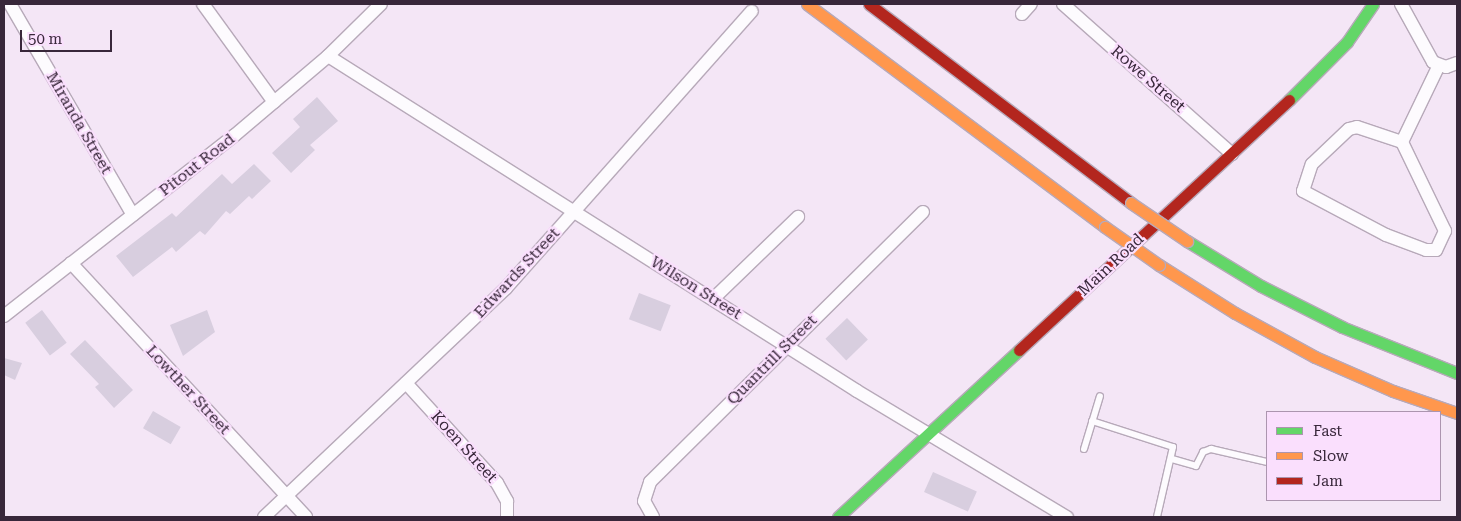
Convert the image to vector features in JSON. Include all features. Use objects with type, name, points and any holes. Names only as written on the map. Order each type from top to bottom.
[{"type":"main road","points":[[807,4],[1106,227],[1159,265],[1235,313],[1315,357],[1393,390],[1457,414]]},
{"type":"main road","points":[[870,4],[1131,202],[1187,241],[1261,286],[1342,327],[1456,373]]},
{"type":"main road","name":"Main Road","points":[[838,517],[1232,154],[1330,61],[1373,4]]},
{"type":"street","name":"Miranda Street","points":[[10,4],[133,215]]},
{"type":"street","points":[[203,4],[274,102]]},
{"type":"street","name":"Pitout Road","points":[[4,316],[274,102],[328,56],[381,4]]},
{"type":"street","points":[[1022,14],[1030,4]]},
{"type":"street","name":"Rowe Street","points":[[1063,4],[1232,154]]},
{"type":"street","points":[[1402,4],[1428,56],[1439,65],[1457,63]]},
{"type":"street","name":"Edwards Street","points":[[264,517],[506,288],[752,11]]},
{"type":"street","name":"Wilson Street","points":[[328,56],[714,298],[787,346],[1067,517]]},
{"type":"street","points":[[1402,142],[1439,65]]},
{"type":"street","points":[[1368,128],[1402,142],[1445,230],[1436,250],[1426,250],[1386,235],[1303,191],[1312,164],[1349,129],[1368,128]]},
{"type":"street","name":"Quantrill Street","points":[[653,517],[644,501],[650,482],[922,212]]},
{"type":"street","points":[[714,298],[798,217]]},
{"type":"street","name":"Lowther Street","points":[[71,263],[306,517]]},
{"type":"street","name":"Koen Street","points":[[406,383],[497,483],[507,502],[507,517]]},
{"type":"lane","points":[[1084,449],[1100,396]]},
{"type":"lane","points":[[1092,421],[1168,444],[1175,451],[1156,517]]},
{"type":"lane","points":[[1172,460],[1196,466],[1203,452],[1211,448],[1266,462]]},
{"type":"building","points":[[317,97],[338,121],[310,145],[315,150],[291,173],[272,153],[300,127],[293,119]]},
{"type":"building","points":[[254,164],[271,181],[252,199],[249,196],[230,214],[226,211],[205,235],[200,231],[176,252],[172,247],[133,277],[116,256],[172,213],[176,217],[222,174],[232,184]]},
{"type":"building","points":[[639,293],[671,305],[661,331],[629,319]]},
{"type":"building","points":[[42,310],[67,343],[50,355],[25,323]]},
{"type":"building","points":[[207,310],[215,332],[183,356],[170,325]]},
{"type":"building","points":[[847,318],[868,340],[846,360],[825,339]]},
{"type":"building","points":[[85,340],[133,390],[114,408],[95,387],[99,384],[70,354]]},
{"type":"building","points":[[4,358],[22,363],[15,380],[4,375]]},
{"type":"building","points":[[153,411],[181,427],[171,444],[143,428]]},
{"type":"building","points":[[933,472],[977,492],[968,512],[924,492]]},
{"type":"traffic: fast","points":[[1289,100],[1347,42],[1373,4]]},
{"type":"traffic: fast","points":[[1187,241],[1261,286],[1342,327],[1457,373]]},
{"type":"traffic: fast","points":[[838,517],[1019,350]]},
{"type":"traffic: slow","points":[[807,4],[1105,227]]},
{"type":"traffic: slow","points":[[1131,203],[1187,241]]},
{"type":"traffic: slow","points":[[1105,227],[1159,265]]},
{"type":"traffic: slow","points":[[1159,265],[1235,313],[1315,357],[1393,391],[1457,413]]},
{"type":"traffic: jam","points":[[869,4],[1131,203]]},
{"type":"traffic: jam","points":[[1019,350],[1289,100]]}]
